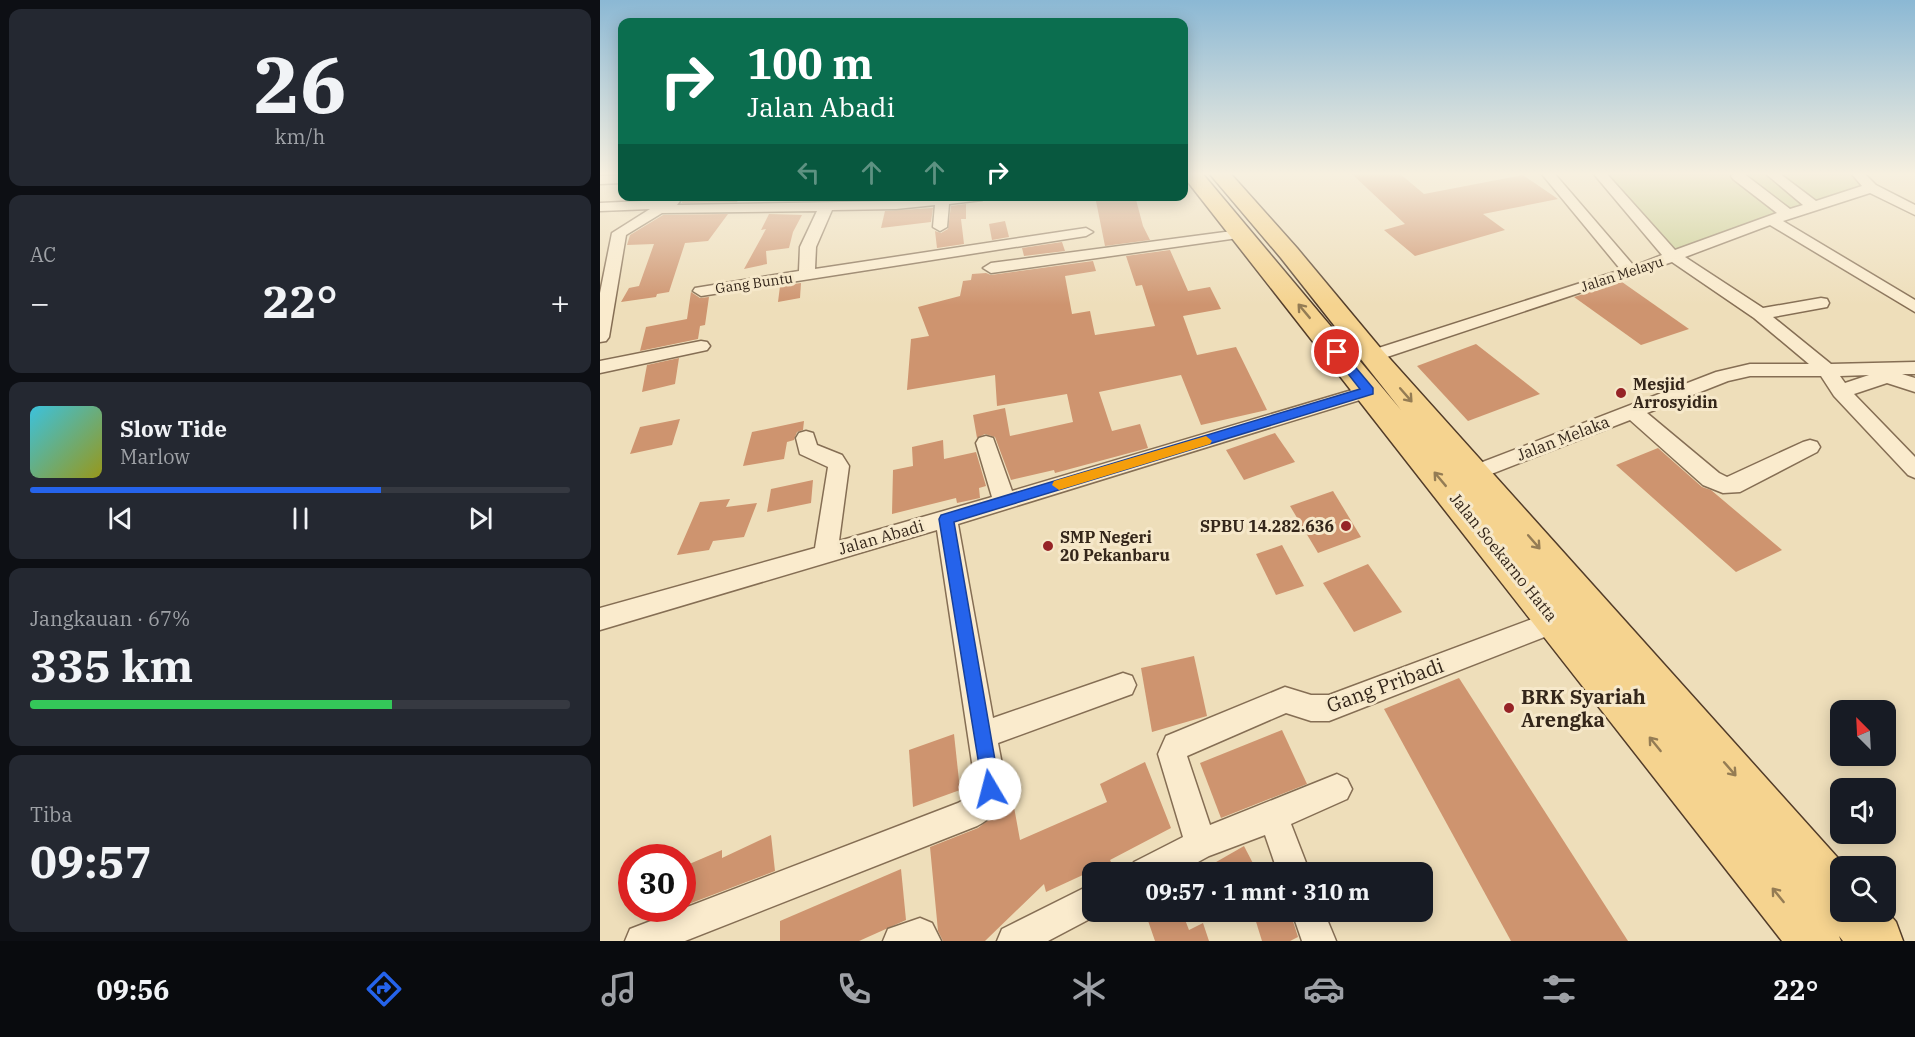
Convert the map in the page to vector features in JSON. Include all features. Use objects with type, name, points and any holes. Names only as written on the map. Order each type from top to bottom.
[{"type":"main road","name":"Jalan Soekarno Hatta","points":[[1228,217],[1240,234],[1370,373],[1474,473],[1647,704],[1815,941]]},
{"type":"main road","name":"Jalan Soekarno Hatta","points":[[1247,217],[1289,253],[1370,373],[1556,621],[1647,704],[1830,888]]},
{"type":"main road","points":[[1861,922],[1877,941]]},
{"type":"street","points":[[600,337],[604,291],[617,237],[629,226],[645,217]]},
{"type":"street","name":"Gang Buntu","points":[[701,291],[807,275],[808,247],[822,217]]},
{"type":"street","points":[[940,228],[941,217]]},
{"type":"street","points":[[1584,217],[1631,272]]},
{"type":"street","points":[[1636,217],[1663,248],[1760,314],[1827,370],[1841,392],[1906,448],[1915,470]]},
{"type":"street","name":"Jalan Melayu","points":[[1370,373],[1779,217]]},
{"type":"street","points":[[1771,220],[1915,308]]},
{"type":"street","points":[[600,230],[629,226]]},
{"type":"street","points":[[807,275],[1086,232]]},
{"type":"street","points":[[991,268],[1240,234]]},
{"type":"street","points":[[1893,294],[1915,285]]},
{"type":"street","points":[[1760,314],[1821,303]]},
{"type":"street","points":[[600,367],[701,346]]},
{"type":"street","name":"Jalan Melaka","points":[[1474,473],[1736,372],[1915,368]]},
{"type":"street","name":"Jalan Abadi","points":[[600,619],[1004,501],[1370,373]]},
{"type":"street","points":[[1841,392],[1880,376],[1896,378],[1915,386]]},
{"type":"street","points":[[1633,412],[1711,478],[1723,485],[1732,486],[1810,447]]},
{"type":"street","points":[[807,438],[807,449],[835,460],[839,466],[825,554]]},
{"type":"street","points":[[986,443],[1004,501]]},
{"type":"street","points":[[642,941],[978,809],[986,801],[990,789],[983,735],[946,519]]},
{"type":"street","name":"Gang Pribadi","points":[[1201,844],[1172,754],[1176,746],[1286,700],[1311,708],[1329,708],[1556,621]]},
{"type":"street","points":[[983,735],[1123,685]]},
{"type":"street","points":[[1166,862],[1201,844],[1273,817],[1337,789]]},
{"type":"street","points":[[1273,817],[1290,862]]},
{"type":"street","points":[[1014,941],[1082,905]]},
{"type":"street","points":[[1312,922],[1319,941]]},
{"type":"street","points":[[900,941],[920,935],[924,941]]},
{"type":"green space","points":[[1631,217],[1780,217],[1670,256],[1653,245]]},
{"type":"building","points":[[660,217],[726,217],[708,241],[685,243],[669,292],[657,294],[656,297],[621,302],[629,288],[639,286],[654,244],[627,245],[630,235]]},
{"type":"building","points":[[768,217],[801,217],[793,232],[789,248],[766,251],[767,264],[744,269],[766,229],[761,230]]},
{"type":"building","points":[[884,217],[932,217],[931,222],[881,228]]},
{"type":"building","points":[[950,217],[966,217],[966,219],[961,219],[964,244],[937,248],[935,231],[941,233],[948,229]]},
{"type":"building","points":[[1099,217],[1141,217],[1150,240],[1105,246]]},
{"type":"building","points":[[1397,217],[1487,217],[1505,230],[1415,256],[1384,230],[1405,224]]},
{"type":"building","points":[[1005,221],[1009,237],[992,240],[989,224]]},
{"type":"building","points":[[1062,242],[1065,251],[1024,256],[1022,248]]},
{"type":"building","points":[[1170,250],[1188,291],[1210,287],[1221,309],[1183,316],[1197,355],[1236,347],[1267,410],[1201,425],[1181,375],[1099,392],[1112,431],[1140,424],[1148,448],[1055,473],[1054,470],[1011,480],[995,437],[985,434],[977,438],[973,415],[1005,408],[1010,436],[1073,422],[1067,394],[997,406],[995,375],[907,390],[911,339],[929,336],[918,307],[960,296],[963,281],[971,280],[972,274],[991,275],[1093,261],[1096,271],[1065,276],[1072,314],[1090,311],[1095,335],[1155,326],[1142,285],[1136,286],[1126,256]]},
{"type":"building","points":[[1622,282],[1689,329],[1641,345],[1574,297]]},
{"type":"building","points":[[801,283],[800,298],[778,302],[780,286]]},
{"type":"building","points":[[691,292],[700,298],[709,297],[705,325],[700,326],[698,339],[640,351],[646,327],[687,319]]},
{"type":"building","points":[[1476,344],[1540,394],[1468,421],[1417,366]]},
{"type":"building","points":[[679,358],[675,384],[642,392],[647,365]]},
{"type":"building","points":[[680,419],[672,445],[630,454],[640,427]]},
{"type":"building","points":[[804,421],[803,430],[797,432],[794,440],[787,442],[784,459],[743,466],[752,432]]},
{"type":"building","points":[[1275,433],[1295,462],[1244,480],[1226,450]]},
{"type":"building","points":[[943,440],[944,459],[976,452],[986,486],[979,488],[980,498],[957,503],[956,498],[892,514],[893,470],[913,466],[912,447]]},
{"type":"building","points":[[1658,448],[1702,487],[1711,490],[1782,550],[1736,572],[1616,465]]},
{"type":"building","points":[[813,480],[811,503],[767,512],[771,489]]},
{"type":"building","points":[[1333,491],[1361,537],[1318,553],[1290,506]]},
{"type":"building","points":[[730,499],[726,507],[757,503],[744,537],[713,541],[709,550],[677,555],[700,502]]},
{"type":"building","points":[[1282,545],[1304,586],[1276,595],[1256,554]]},
{"type":"building","points":[[1368,564],[1402,612],[1354,632],[1323,583]]},
{"type":"building","points":[[1194,656],[1207,716],[1152,732],[1141,668]]},
{"type":"building","points":[[1459,678],[1628,941],[1511,941],[1384,709]]},
{"type":"building","points":[[1282,730],[1307,784],[1221,818],[1200,763]]},
{"type":"building","points":[[954,734],[960,790],[913,807],[909,750]]},
{"type":"building","points":[[1145,762],[1171,828],[1110,860],[1111,862],[1082,862],[1082,875],[1046,892],[1044,884],[985,941],[943,941],[938,931],[930,847],[978,828],[996,814],[1014,807],[1020,840],[1107,802],[1100,784]]},
{"type":"building","points":[[771,835],[775,871],[696,901],[696,861],[722,850],[722,858]]},
{"type":"building","points":[[1244,846],[1252,862],[1216,862]]},
{"type":"building","points":[[901,869],[906,920],[859,941],[780,941],[780,921]]},
{"type":"building","points":[[1148,922],[1186,922],[1189,930],[1203,923],[1209,941],[1155,941]]},
{"type":"building","points":[[1256,922],[1293,922],[1298,937],[1290,941],[1262,941]]},
{"type":"slow traffic","points":[[1059,485],[1206,441]]},
{"type":"place","name":"Mesjid Arrosyidin","points":[[1621,393]]},
{"type":"place","name":"SPBU 14.282.636","points":[[1346,526]]},
{"type":"place","name":"SMP Negeri 20 Pekanbaru","points":[[1048,546]]},
{"type":"place","name":"BRK Syariah Arengka","points":[[1509,708]]},
{"type":"route","points":[[990,789],[946,519],[1368,391],[1337,352]]}]
